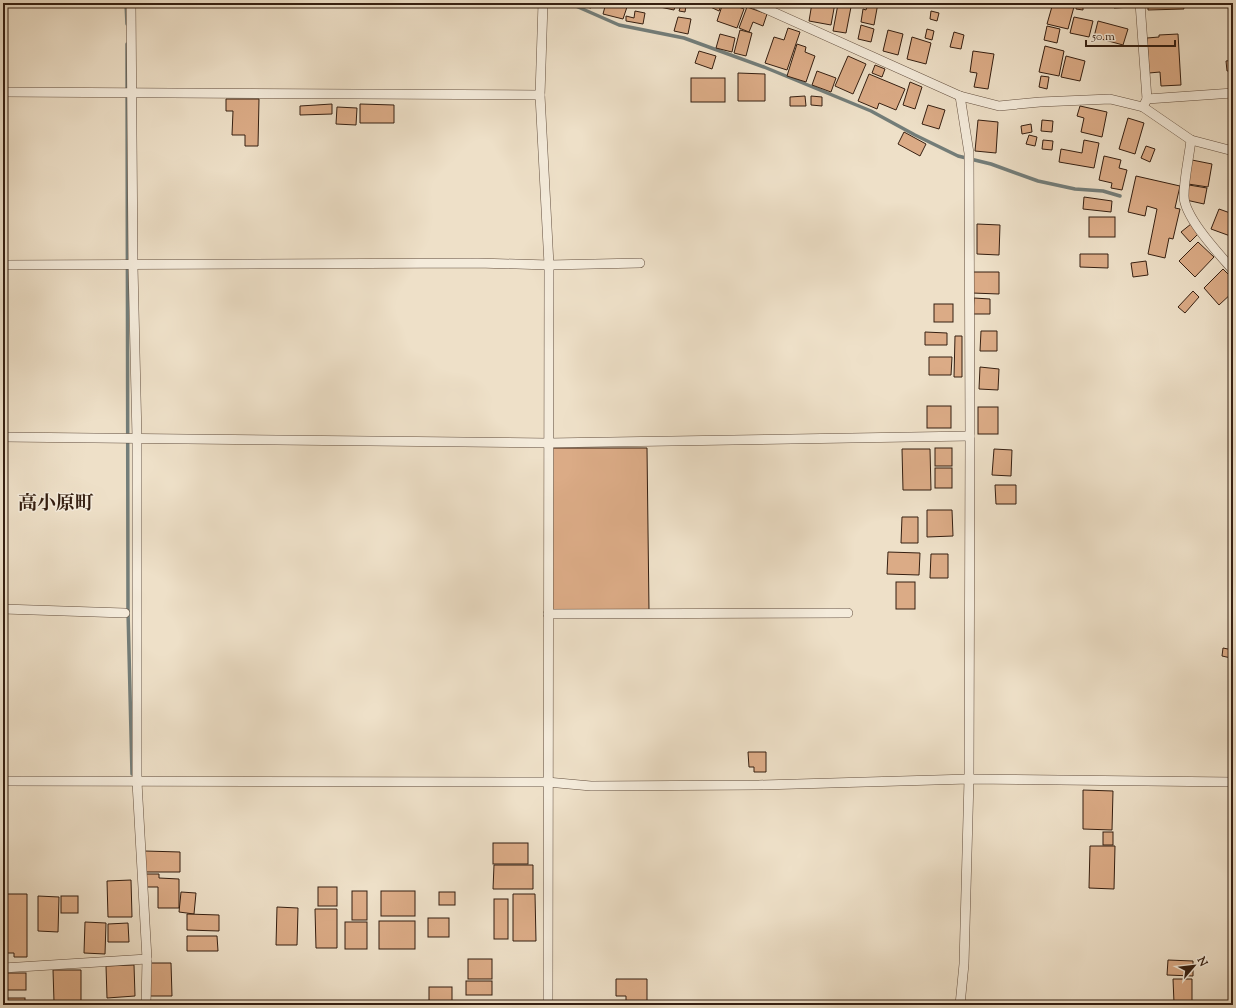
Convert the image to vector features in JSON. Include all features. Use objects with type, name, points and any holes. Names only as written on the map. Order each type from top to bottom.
[{"type":"street","points":[[131,3],[128,92],[136,438],[137,782],[147,959],[146,1005]]},
{"type":"street","points":[[543,3],[540,96],[548,265],[548,1005]]},
{"type":"street","points":[[753,3],[960,96],[999,106],[1040,102],[1110,99],[1145,103],[1233,93]]},
{"type":"street","points":[[1140,3],[1145,103],[1191,140],[1233,151]]},
{"type":"street","points":[[3,92],[540,96]]},
{"type":"street","points":[[960,96],[969,153],[970,436],[969,779],[964,964],[960,1005]]},
{"type":"street","points":[[1191,140],[1184,197],[1190,214],[1202,233],[1233,270]]},
{"type":"street","points":[[3,265],[132,266],[424,263],[548,265],[640,263]]},
{"type":"street","points":[[3,437],[548,442],[970,436]]},
{"type":"street","points":[[3,609],[125,612]]},
{"type":"street","points":[[548,614],[848,613]]},
{"type":"street","points":[[3,781],[547,782],[591,786],[759,785],[969,779],[1233,782]]},
{"type":"street","points":[[3,968],[147,959]]},
{"type":"building","points":[[583,3],[592,3],[591,8],[582,6]]},
{"type":"building","points":[[606,3],[620,3],[620,5],[627,7],[623,19],[603,14]]},
{"type":"building","points":[[661,3],[676,3],[674,10],[660,7]]},
{"type":"building","points":[[702,3],[722,3],[719,11]]},
{"type":"building","points":[[723,3],[728,3],[744,9],[737,28],[717,21]]},
{"type":"building","points":[[812,3],[835,3],[831,25],[809,21]]},
{"type":"building","points":[[868,3],[878,3],[874,25],[861,22],[863,9],[866,10]]},
{"type":"building","points":[[1053,3],[1075,3],[1068,29],[1047,24]]},
{"type":"building","points":[[1077,3],[1083,3],[1083,10],[1076,9]]},
{"type":"building","points":[[1113,3],[1132,3],[1133,7],[1114,8]]},
{"type":"building","points":[[1148,3],[1188,3],[1188,6],[1183,6],[1184,9],[1148,10]]},
{"type":"building","points":[[838,4],[851,7],[846,33],[833,31]]},
{"type":"building","points":[[681,5],[686,6],[685,12],[679,11]]},
{"type":"building","points":[[747,7],[767,14],[763,26],[753,22],[749,32],[739,28]]},
{"type":"building","points":[[635,11],[645,13],[643,24],[626,21],[626,16],[634,18]]},
{"type":"building","points":[[931,11],[939,13],[937,21],[930,19]]},
{"type":"building","points":[[678,17],[691,19],[688,34],[674,31]]},
{"type":"building","points":[[1074,17],[1093,21],[1089,37],[1070,33]]},
{"type":"building","points":[[1098,21],[1128,29],[1123,45],[1094,37]]},
{"type":"building","points":[[861,25],[874,29],[871,42],[858,39]]},
{"type":"building","points":[[1047,26],[1060,29],[1057,43],[1044,40]]},
{"type":"building","points":[[788,28],[800,32],[787,70],[765,63],[774,37],[784,40]]},
{"type":"building","points":[[927,29],[934,31],[932,40],[925,38]]},
{"type":"building","points":[[740,30],[752,33],[746,56],[734,53]]},
{"type":"building","points":[[888,30],[903,34],[898,55],[883,51]]},
{"type":"building","points":[[954,32],[964,35],[961,49],[950,47]]},
{"type":"building","points":[[720,34],[735,38],[732,52],[716,48]]},
{"type":"building","points":[[1178,34],[1181,85],[1161,86],[1160,72],[1149,73],[1147,38],[1159,37],[1159,35]]},
{"type":"building","points":[[912,37],[931,43],[926,64],[907,59]]},
{"type":"building","points":[[797,44],[806,47],[805,52],[815,56],[806,82],[787,76]]},
{"type":"building","points":[[1045,46],[1064,51],[1059,76],[1039,72]]},
{"type":"building","points":[[699,51],[716,56],[712,69],[695,63]]},
{"type":"building","points":[[973,51],[994,54],[988,89],[974,87],[977,73],[970,72]]},
{"type":"building","points":[[848,56],[866,64],[853,94],[835,86]]},
{"type":"building","points":[[1066,56],[1085,61],[1080,81],[1061,77]]},
{"type":"building","points":[[1233,60],[1233,71],[1227,71],[1226,61]]},
{"type":"building","points":[[875,65],[885,69],[882,77],[872,73]]},
{"type":"building","points":[[817,71],[836,78],[831,92],[812,85]]},
{"type":"building","points":[[738,73],[765,74],[765,101],[738,101]]},
{"type":"building","points":[[869,74],[905,89],[896,110],[879,103],[877,109],[858,101]]},
{"type":"building","points":[[1041,76],[1049,77],[1047,89],[1039,87]]},
{"type":"building","points":[[691,78],[725,78],[725,102],[691,102]]},
{"type":"building","points":[[910,82],[922,87],[915,109],[903,105]]},
{"type":"building","points":[[805,96],[806,106],[790,106],[790,97]]},
{"type":"building","points":[[811,96],[822,97],[822,106],[811,105]]},
{"type":"building","points":[[226,99],[259,99],[258,146],[245,146],[245,135],[232,135],[233,111],[226,111]]},
{"type":"building","points":[[332,104],[332,114],[300,115],[300,106]]},
{"type":"building","points":[[360,104],[394,105],[394,123],[360,123]]},
{"type":"building","points":[[928,105],[945,110],[939,129],[922,124]]},
{"type":"building","points":[[1080,106],[1107,112],[1102,137],[1081,132],[1084,118],[1077,116]]},
{"type":"building","points":[[337,107],[357,108],[356,125],[336,124]]},
{"type":"building","points":[[1128,118],[1144,123],[1135,154],[1119,149]]},
{"type":"building","points":[[978,120],[998,122],[996,153],[975,151]]},
{"type":"building","points":[[1042,120],[1053,121],[1052,132],[1041,131]]},
{"type":"building","points":[[1031,124],[1032,132],[1022,134],[1021,126]]},
{"type":"building","points":[[904,132],[926,144],[920,156],[898,144]]},
{"type":"building","points":[[1029,135],[1037,137],[1035,146],[1026,144]]},
{"type":"building","points":[[1043,140],[1053,141],[1052,150],[1042,149]]},
{"type":"building","points":[[1084,140],[1099,143],[1094,168],[1059,162],[1061,149],[1082,153]]},
{"type":"building","points":[[1146,146],[1155,149],[1150,162],[1141,158]]},
{"type":"building","points":[[1104,156],[1121,160],[1119,168],[1127,170],[1122,190],[1111,188],[1112,183],[1099,180]]},
{"type":"building","points":[[1192,160],[1212,164],[1208,187],[1188,184]]},
{"type":"building","points":[[1136,176],[1180,186],[1175,208],[1180,209],[1173,239],[1169,238],[1165,258],[1148,254],[1157,209],[1147,206],[1145,216],[1128,212]]},
{"type":"building","points":[[1189,185],[1207,188],[1204,204],[1186,200]]},
{"type":"building","points":[[1084,197],[1112,201],[1111,212],[1083,209]]},
{"type":"building","points":[[1219,209],[1233,214],[1233,237],[1211,229]]},
{"type":"building","points":[[1089,217],[1115,217],[1115,237],[1089,237]]},
{"type":"building","points":[[977,224],[1000,225],[999,255],[977,254]]},
{"type":"building","points":[[1191,224],[1199,233],[1190,242],[1181,232]]},
{"type":"building","points":[[1198,242],[1214,257],[1195,277],[1179,261]]},
{"type":"building","points":[[1080,254],[1108,254],[1108,268],[1080,267]]},
{"type":"building","points":[[1146,261],[1148,275],[1133,277],[1131,263]]},
{"type":"building","points":[[1223,269],[1233,279],[1233,292],[1219,305],[1204,288]]},
{"type":"building","points":[[973,272],[999,272],[999,294],[972,293]]},
{"type":"building","points":[[1193,291],[1199,297],[1185,313],[1178,307]]},
{"type":"building","points":[[974,298],[990,299],[990,314],[973,314]]},
{"type":"building","points":[[934,304],[953,304],[953,322],[934,322]]},
{"type":"building","points":[[981,331],[997,331],[997,351],[980,351]]},
{"type":"building","points":[[925,332],[947,333],[947,345],[925,345]]},
{"type":"building","points":[[955,336],[962,336],[962,377],[954,377]]},
{"type":"building","points":[[929,357],[952,357],[951,375],[929,375]]},
{"type":"building","points":[[980,367],[999,369],[998,390],[979,389]]},
{"type":"building","points":[[927,406],[951,406],[951,428],[927,428]]},
{"type":"building","points":[[978,407],[998,407],[998,434],[978,434]]},
{"type":"building","points":[[551,448],[647,448],[649,611],[552,612]]},
{"type":"building","points":[[935,448],[952,448],[952,466],[935,466]]},
{"type":"building","points":[[902,449],[930,449],[931,490],[903,490]]},
{"type":"building","points":[[994,449],[1012,450],[1011,476],[992,475]]},
{"type":"building","points":[[935,468],[952,468],[952,488],[935,488]]},
{"type":"building","points":[[995,485],[1016,485],[1016,504],[996,504]]},
{"type":"building","points":[[927,510],[952,510],[953,536],[927,537]]},
{"type":"building","points":[[902,517],[918,517],[918,543],[901,543]]},
{"type":"building","points":[[888,552],[920,553],[919,575],[887,574]]},
{"type":"building","points":[[931,554],[948,554],[948,578],[930,578]]},
{"type":"building","points":[[896,582],[915,582],[915,609],[896,609]]},
{"type":"building","points":[[1223,648],[1233,650],[1231,658],[1222,656]]},
{"type":"building","points":[[748,752],[766,752],[766,772],[754,772],[754,767],[749,767]]},
{"type":"building","points":[[1083,790],[1113,791],[1112,830],[1083,829]]},
{"type":"building","points":[[1103,832],[1113,832],[1113,845],[1103,845]]},
{"type":"building","points":[[493,843],[528,843],[528,864],[493,864]]},
{"type":"building","points":[[1090,846],[1115,846],[1114,889],[1089,888]]},
{"type":"building","points":[[145,851],[180,852],[180,872],[145,872]]},
{"type":"building","points":[[494,865],[533,865],[533,889],[493,889]]},
{"type":"building","points":[[145,874],[159,874],[159,878],[179,879],[179,908],[158,908],[158,887],[145,887]]},
{"type":"building","points":[[131,880],[132,917],[108,917],[107,881]]},
{"type":"building","points":[[318,887],[337,887],[337,906],[318,906]]},
{"type":"building","points":[[352,891],[367,891],[367,920],[352,920]]},
{"type":"building","points":[[381,891],[415,891],[415,916],[381,916]]},
{"type":"building","points":[[181,892],[196,893],[194,914],[179,912]]},
{"type":"building","points":[[439,892],[455,892],[455,905],[439,905]]},
{"type":"building","points":[[4,894],[27,894],[27,957],[14,957],[14,953],[3,953]]},
{"type":"building","points":[[513,894],[535,894],[536,941],[513,941]]},
{"type":"building","points":[[38,896],[59,897],[58,932],[38,931]]},
{"type":"building","points":[[61,896],[78,896],[78,913],[61,913]]},
{"type":"building","points":[[494,899],[508,899],[508,939],[494,939]]},
{"type":"building","points":[[277,907],[298,908],[297,945],[276,945]]},
{"type":"building","points":[[315,909],[337,909],[337,948],[316,948]]},
{"type":"building","points":[[187,914],[219,915],[219,931],[187,930]]},
{"type":"building","points":[[428,918],[449,918],[449,937],[428,937]]},
{"type":"building","points":[[379,921],[415,921],[415,949],[379,949]]},
{"type":"building","points":[[85,922],[106,923],[105,954],[84,953]]},
{"type":"building","points":[[345,922],[367,922],[367,949],[345,949]]},
{"type":"building","points":[[128,923],[129,942],[108,942],[108,924]]},
{"type":"building","points":[[187,936],[217,936],[218,951],[187,951]]},
{"type":"building","points":[[468,959],[492,959],[492,979],[468,979]]},
{"type":"building","points":[[1168,960],[1193,961],[1193,976],[1167,975]]},
{"type":"building","points":[[149,963],[171,963],[172,996],[150,996]]},
{"type":"building","points":[[134,965],[135,996],[107,998],[106,966]]},
{"type":"building","points":[[53,970],[81,970],[81,1002],[54,1002]]},
{"type":"building","points":[[3,973],[26,973],[26,990],[3,990]]},
{"type":"building","points":[[616,979],[647,979],[647,1005],[626,1005],[626,996],[616,996]]},
{"type":"building","points":[[1173,979],[1192,979],[1192,1003],[1174,1003]]},
{"type":"building","points":[[466,981],[492,981],[492,995],[466,995]]},
{"type":"building","points":[[429,987],[452,987],[452,1005],[429,1005]]},
{"type":"building","points":[[3,998],[25,998],[25,1005],[3,1005]]},
{"type":"building","points":[[462,1003],[486,1004],[486,1005],[462,1005]]},
{"type":"waterway","points":[[126,3],[127,24]]},
{"type":"waterway","points":[[569,3],[619,25],[684,38],[764,67],[871,111],[958,156],[991,164],[1038,181],[1075,189],[1103,191],[1120,196]]},
{"type":"waterway","points":[[127,44],[128,611],[132,774]]},
{"type":"district","name":"高小原町","points":[[56,504]]}]
